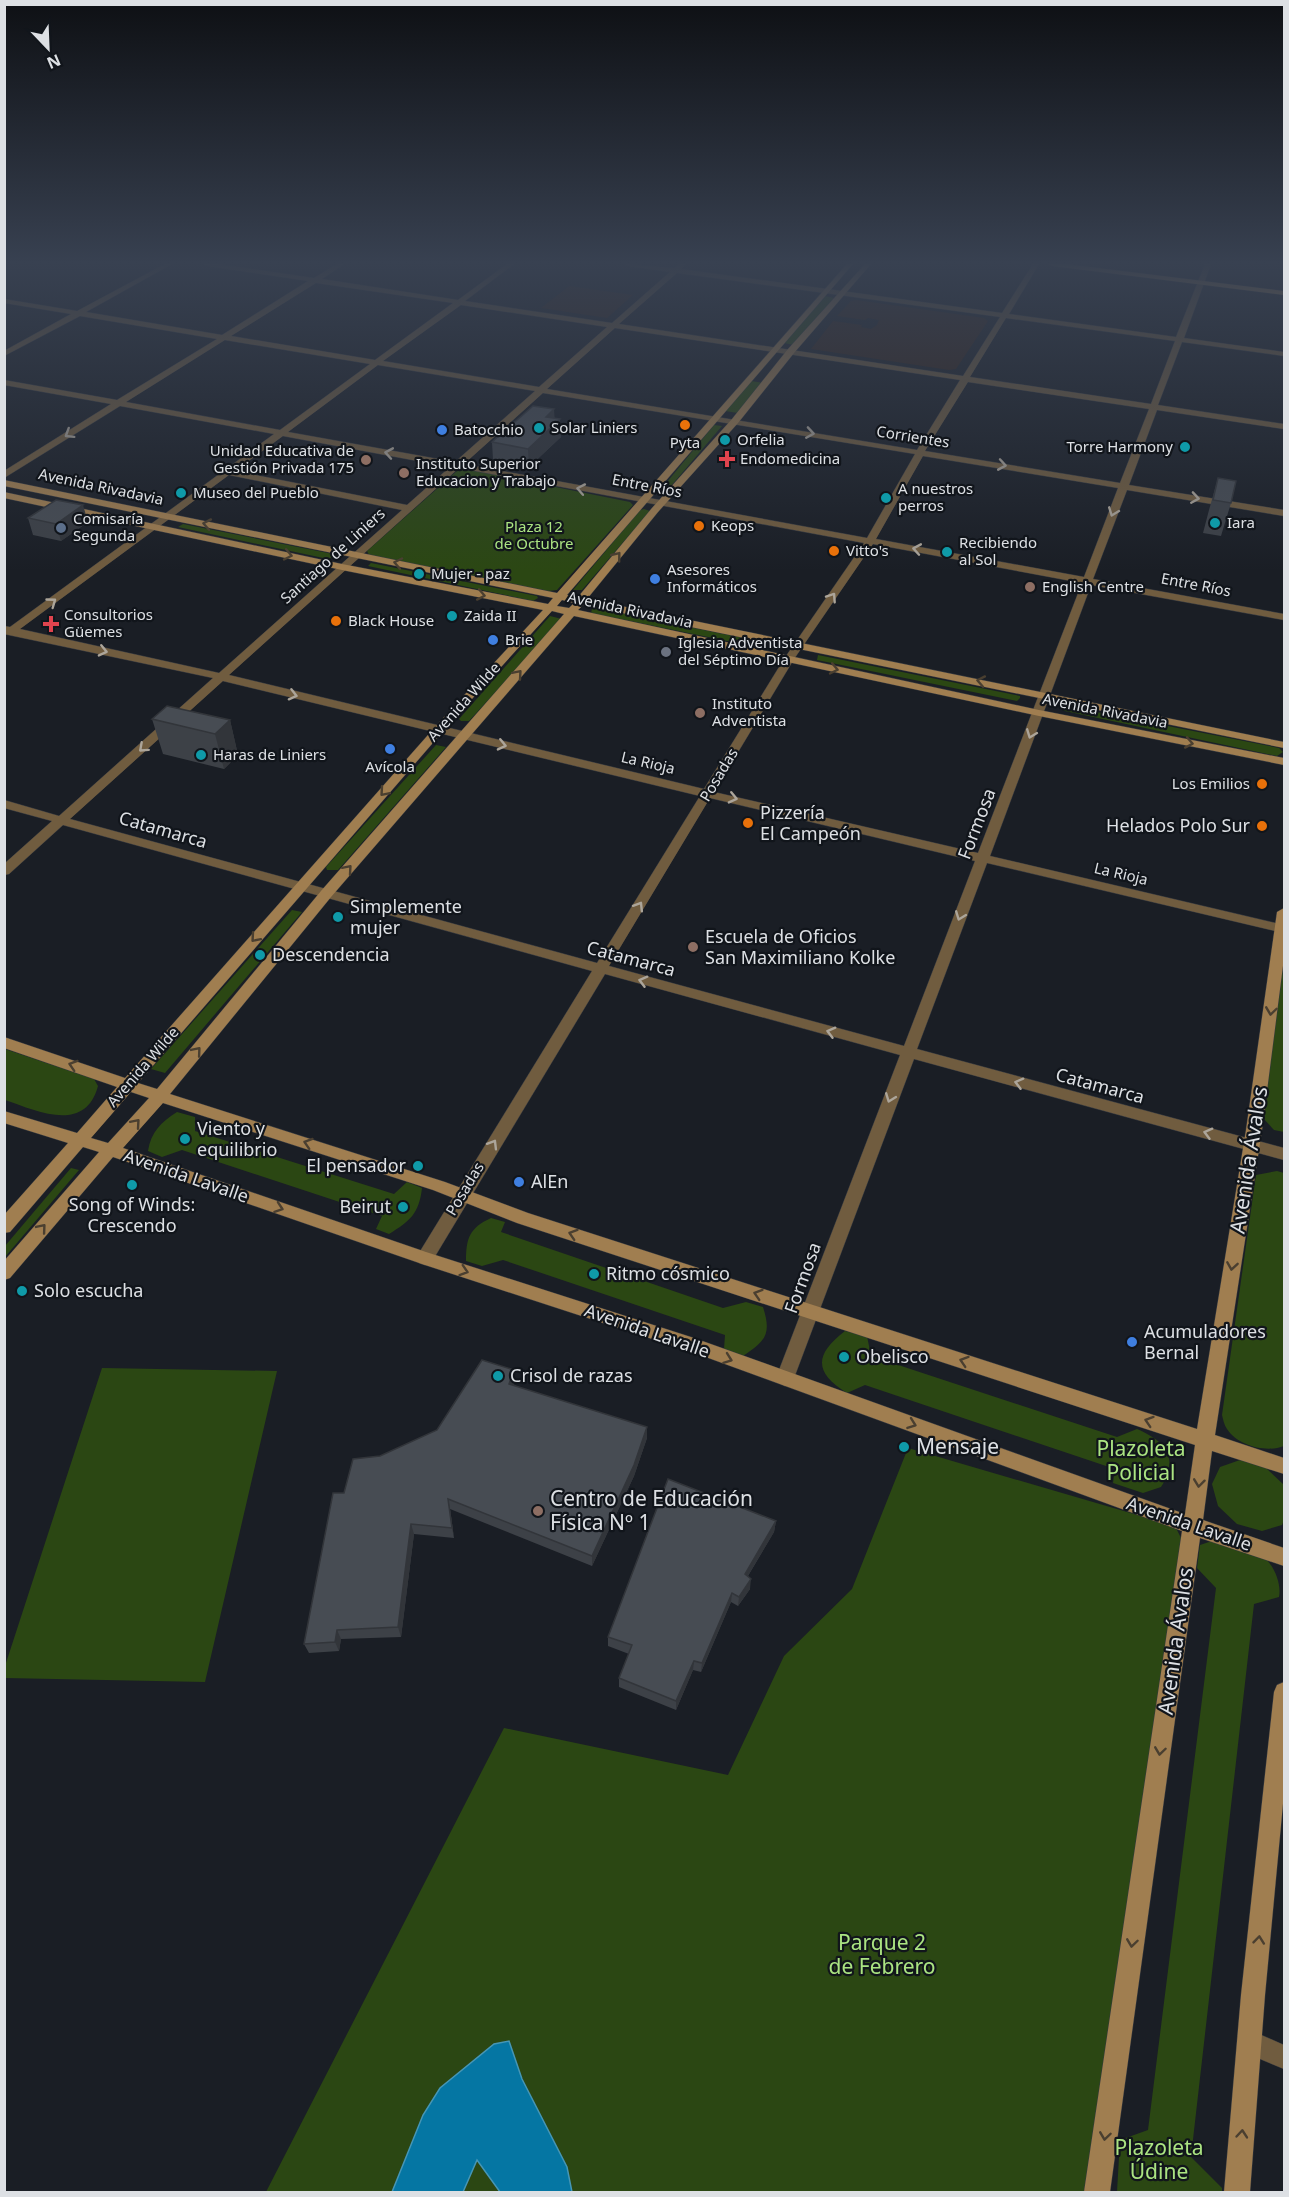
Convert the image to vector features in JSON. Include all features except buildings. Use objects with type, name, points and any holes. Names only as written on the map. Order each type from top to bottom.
[{"type":"main road","name":"Avenida Wilde","points":[[4,1227],[438,730],[550,608],[759,367]]},
{"type":"main road","name":"Avenida Wilde","points":[[4,1273],[97,1164],[160,1096],[326,894],[580,602],[660,504],[735,421],[779,367]]},
{"type":"main road","name":"Avenida Rivadavia","points":[[4,483],[580,602],[1046,694],[1284,745]]},
{"type":"main road","name":"Avenida Rivadavia","points":[[4,495],[342,567],[571,612],[1039,713],[1284,762]]},
{"type":"main road","points":[[72,509],[86,499]]},
{"type":"main road","name":"Avenida Ávalos","points":[[1096,2193],[1204,1439],[1251,1145],[1284,912]]},
{"type":"main road","points":[[4,1042],[160,1096],[463,1194],[523,1218],[1284,1466]]},
{"type":"main road","name":"Avenida Lavalle","points":[[4,1117],[112,1150],[425,1258],[694,1345],[1284,1557]]},
{"type":"main road","points":[[1237,2193],[1284,1692]]},
{"type":"street","points":[[4,475],[177,367]]},
{"type":"street","points":[[7,632],[157,526],[227,472],[373,367]]},
{"type":"street","name":"Corrientes","points":[[406,367],[1284,513]]},
{"type":"street","name":"Santiago de Liniers","points":[[4,872],[567,367]]},
{"type":"street","points":[[889,367],[1284,427]]},
{"type":"street","name":"Posadas","points":[[425,1258],[789,659],[870,541],[921,451],[974,367]]},
{"type":"street","name":"Formosa","points":[[785,1378],[1169,367]]},
{"type":"street","name":"Entre Ríos","points":[[4,382],[642,501],[1284,617]]},
{"type":"street","points":[[227,472],[408,508]]},
{"type":"street","name":"La Rioja","points":[[7,632],[222,677],[464,737],[709,792],[1283,928]]},
{"type":"street","name":"Catamarca","points":[[4,804],[907,1053],[1284,1154]]},
{"type":"street","points":[[1250,2042],[1284,2057]]},
{"type":"shaded area","points":[[926,367],[958,367],[949,370]]},
{"type":"green space","points":[[751,381],[764,383],[738,413],[725,411]]},
{"type":"green space","points":[[714,425],[722,426],[665,493],[658,493]]},
{"type":"green space","name":"Plaza 12 de Octubre","points":[[466,469],[630,502],[633,505],[557,590],[548,591],[369,555],[367,551],[457,471]]},
{"type":"green space","points":[[640,510],[650,511],[582,590],[573,590]]},
{"type":"green space","points":[[183,524],[335,556],[328,559],[178,527]]},
{"type":"green space","points":[[371,563],[538,598],[533,601],[368,566]]},
{"type":"green space","points":[[592,609],[779,647],[771,650],[591,613]]},
{"type":"green space","points":[[550,616],[562,619],[469,721],[461,721],[459,719]]},
{"type":"green space","points":[[818,655],[1020,696],[1020,698],[1017,701],[817,660]]},
{"type":"green space","points":[[1066,706],[1279,748],[1283,752],[1277,756],[1065,711],[1063,710]]},
{"type":"green space","points":[[436,745],[446,747],[338,870],[327,870],[326,867]]},
{"type":"green space","points":[[292,910],[302,912],[165,1073],[151,1069]]},
{"type":"green space","points":[[1284,960],[1284,1132],[1274,1130],[1263,1118]]},
{"type":"green space","points":[[5,1049],[94,1079],[98,1086],[92,1101],[82,1110],[59,1115],[45,1113],[5,1100]]},
{"type":"green space","points":[[177,1112],[195,1117],[195,1131],[394,1194],[407,1182],[422,1188],[419,1204],[408,1221],[389,1234],[376,1229],[382,1216],[182,1150],[162,1157],[148,1151],[158,1128]]},
{"type":"green space","points":[[71,1168],[79,1170],[5,1257],[5,1246]]},
{"type":"green space","points":[[1277,1171],[1284,1173],[1284,1446],[1269,1449],[1245,1444],[1238,1440],[1226,1427],[1222,1415],[1256,1175]]},
{"type":"green space","points":[[491,1218],[505,1222],[501,1232],[723,1308],[746,1302],[763,1307],[767,1324],[765,1336],[757,1346],[743,1356],[724,1349],[725,1335],[503,1260],[482,1266],[466,1261],[470,1235],[473,1230]]},
{"type":"green space","name":"Plazoleta Policial","points":[[845,1331],[867,1336],[871,1356],[1117,1437],[1137,1429],[1155,1439],[1167,1451],[1169,1467],[1167,1476],[1161,1487],[1143,1493],[1113,1483],[1115,1469],[865,1385],[847,1393],[828,1378],[822,1363],[823,1355],[828,1347]]},
{"type":"green space","points":[[102,1368],[277,1371],[205,1682],[5,1678],[5,1666]]},
{"type":"green space","name":"Parque 2 de Febrero","points":[[908,1448],[1175,1526],[1184,1544],[1084,2192],[266,2192],[504,1728],[728,1775],[784,1656],[852,1589]]},
{"type":"green space","points":[[1240,1460],[1265,1467],[1284,1485],[1282,1525],[1262,1531],[1237,1524],[1218,1506],[1212,1484],[1220,1467]]},
{"type":"green space","name":"Plazoleta Údine","points":[[1218,1539],[1263,1556],[1275,1572],[1280,1591],[1279,1597],[1254,1604],[1191,2157],[1222,2188],[1222,2192],[1117,2192],[1120,2140],[1148,2130],[1216,1588],[1197,1568],[1200,1545]]},
{"type":"water","points":[[509,2041],[522,2079],[567,2167],[572,2192],[500,2192],[477,2160],[463,2192],[392,2192],[423,2115],[440,2088],[494,2044]]},
{"type":"place","name":"Pyta","points":[[685,425]]},
{"type":"place","name":"Solar Liniers","points":[[539,428]]},
{"type":"place","name":"Batocchio","points":[[442,430]]},
{"type":"place","name":"Orfelia","points":[[725,440]]},
{"type":"place","name":"Torre Harmony","points":[[1185,447]]},
{"type":"place","name":"Endomedicina","points":[[727,459]]},
{"type":"place","name":"Unidad Educativa de Gestión Privada 175","points":[[366,460]]},
{"type":"place","name":"Instituto Superior Educacion y Trabajo","points":[[404,473]]},
{"type":"place","name":"Museo del Pueblo","points":[[181,493]]},
{"type":"place","name":"A nuestros perros","points":[[886,498]]},
{"type":"place","name":"Iara","points":[[1215,523]]},
{"type":"place","name":"Keops","points":[[699,526]]},
{"type":"place","name":"Comisaría Segunda","points":[[61,528]]},
{"type":"place","name":"Vitto's","points":[[834,551]]},
{"type":"place","name":"Recibiendo al Sol","points":[[947,552]]},
{"type":"place","name":"Mujer - paz","points":[[419,574]]},
{"type":"place","name":"Asesores Informáticos","points":[[655,579]]},
{"type":"place","name":"English Centre","points":[[1030,587]]},
{"type":"place","name":"Zaida II","points":[[452,616]]},
{"type":"place","name":"Black House","points":[[336,621]]},
{"type":"place","name":"Consultorios Güemes","points":[[51,624]]},
{"type":"place","name":"Brie","points":[[493,640]]},
{"type":"place","name":"Iglesia Adventista del Séptimo Día","points":[[666,652]]},
{"type":"place","name":"Instituto Adventista","points":[[700,713]]},
{"type":"place","name":"Avícola","points":[[390,749]]},
{"type":"place","name":"Haras de Liniers","points":[[201,755]]},
{"type":"place","name":"Los Emilios","points":[[1262,784]]},
{"type":"place","name":"Pizzería El Campeón","points":[[748,823]]},
{"type":"place","name":"Helados Polo Sur","points":[[1262,826]]},
{"type":"place","name":"Simplemente mujer","points":[[338,917]]},
{"type":"place","name":"Escuela de Oficios San Maximiliano Kolke","points":[[693,947]]},
{"type":"place","name":"Descendencia","points":[[260,955]]},
{"type":"place","name":"Viento y equilibrio","points":[[185,1139]]},
{"type":"place","name":"El pensador","points":[[418,1166]]},
{"type":"place","name":"AlEn","points":[[519,1182]]},
{"type":"place","name":"Song of Winds: Crescendo","points":[[132,1185]]},
{"type":"place","name":"Beirut","points":[[403,1207]]},
{"type":"place","name":"Ritmo cósmico","points":[[594,1274]]},
{"type":"place","name":"Solo escucha","points":[[22,1291]]},
{"type":"place","name":"Acumuladores Bernal","points":[[1132,1342]]},
{"type":"place","name":"Obelisco","points":[[844,1357]]},
{"type":"place","name":"Crisol de razas","points":[[498,1376]]},
{"type":"place","name":"Mensaje","points":[[904,1447]]},
{"type":"place","name":"Centro de Educación Física Nº 1","points":[[538,1511]]}]
